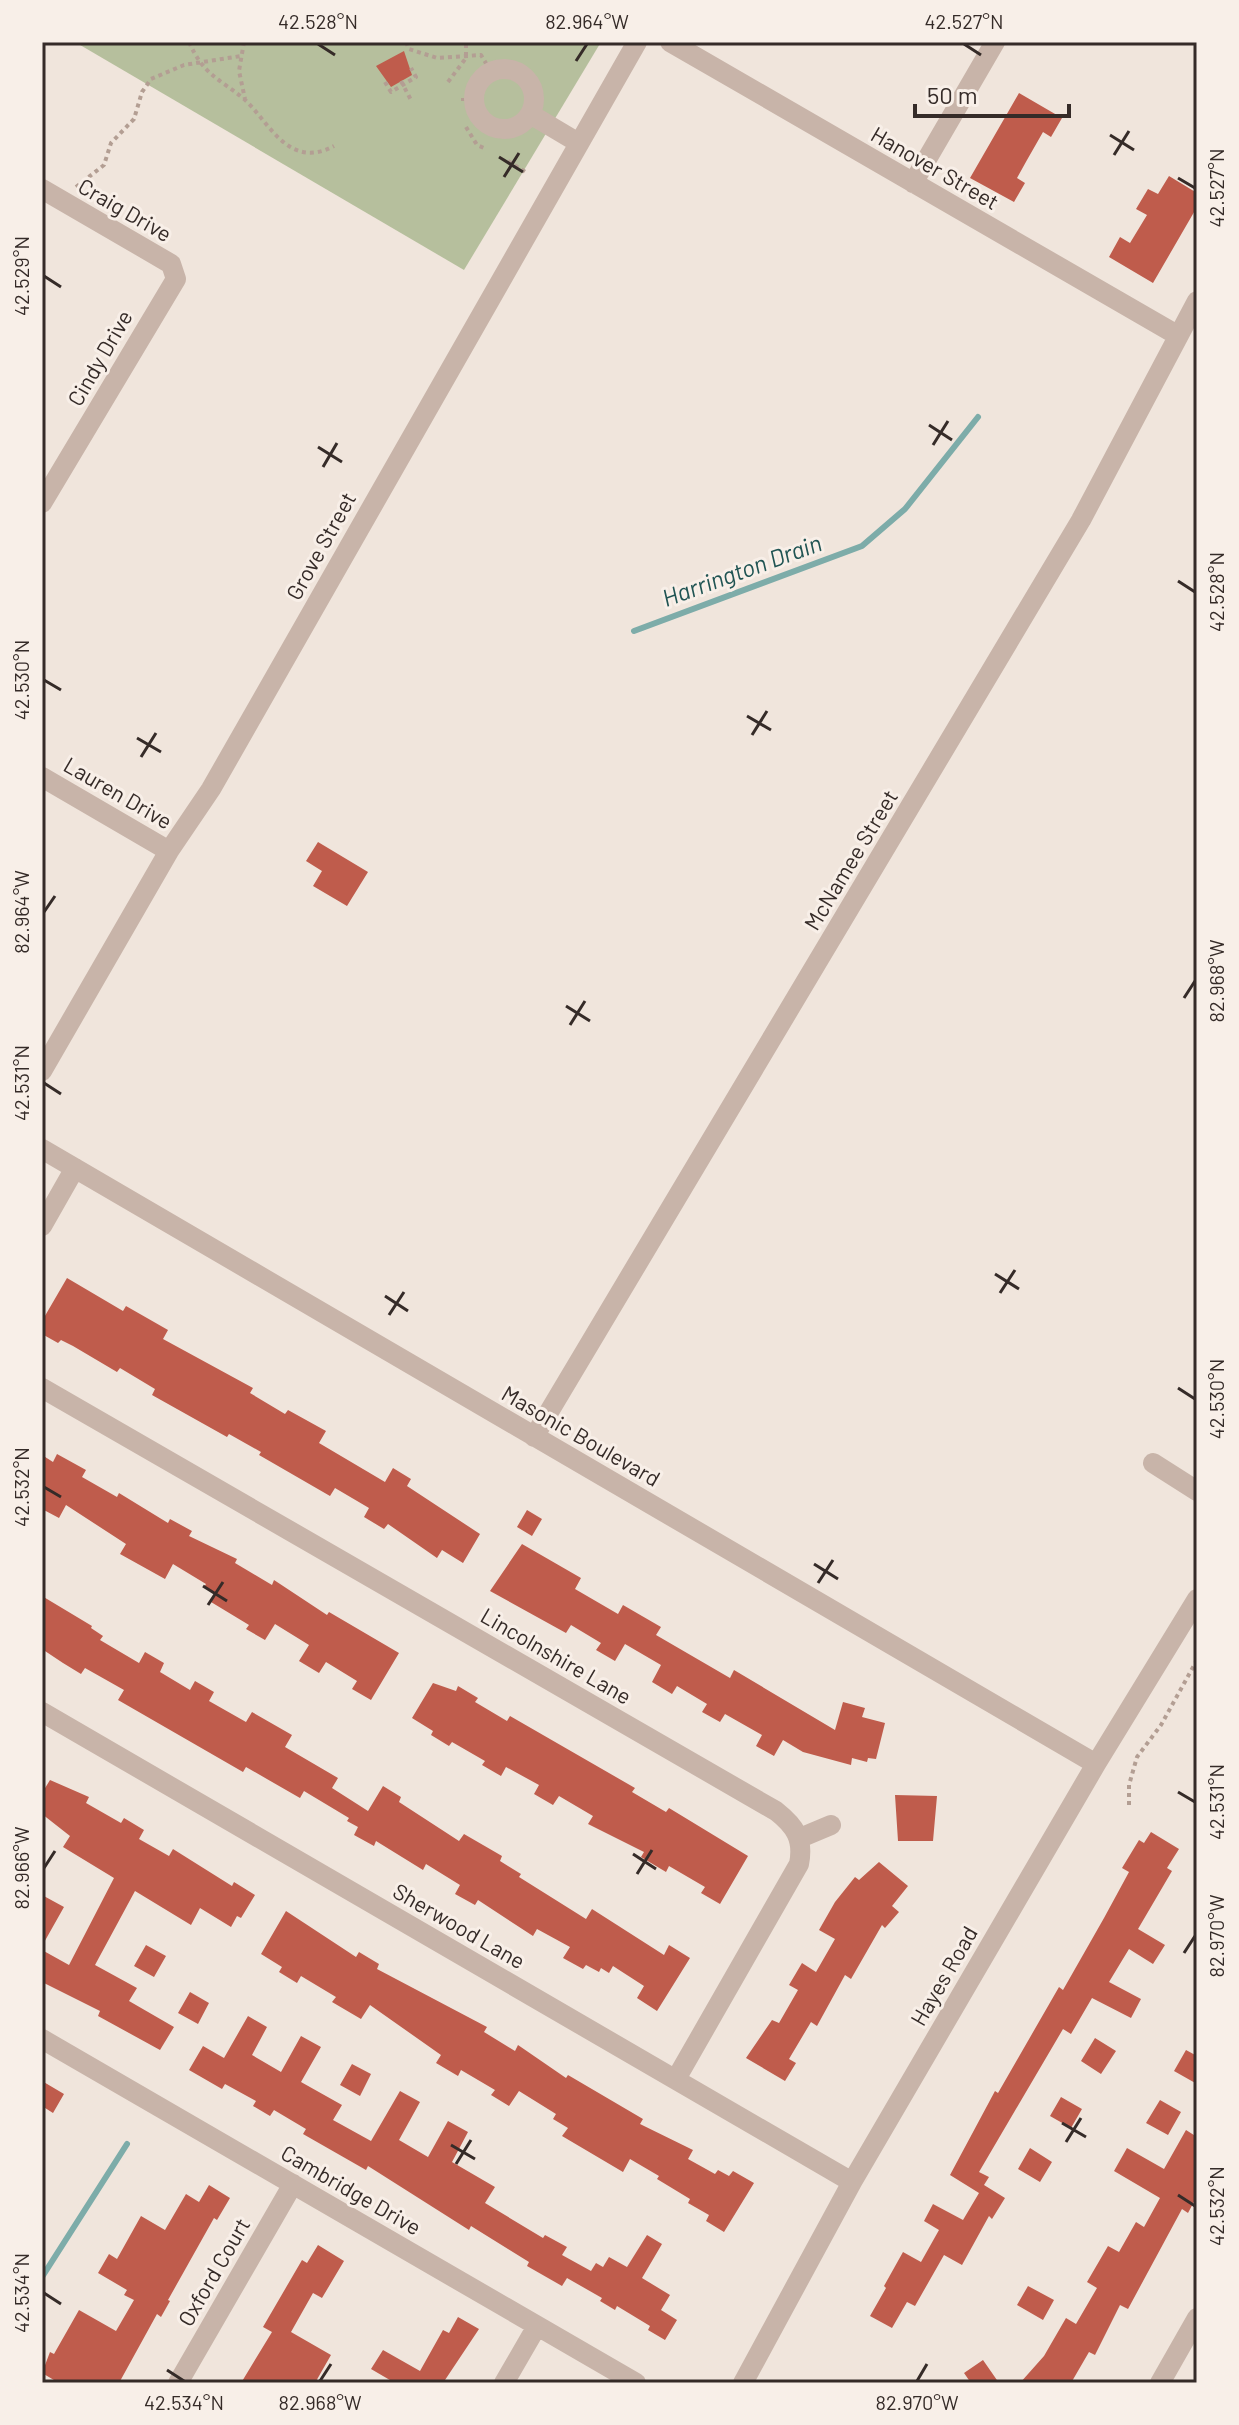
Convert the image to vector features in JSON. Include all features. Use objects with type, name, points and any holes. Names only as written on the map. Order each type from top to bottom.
[{"type":"street","name":"Grove Street","points":[[42,1071],[169,851],[211,789],[577,142],[637,42]]},
{"type":"street","name":"Hanover Street","points":[[670,42],[1177,335]]},
{"type":"street","points":[[913,183],[995,42]]},
{"type":"street","points":[[530,114],[577,142]]},
{"type":"street","name":"Craig Drive","points":[[42,189],[171,264],[176,279]]},
{"type":"street","name":"Cindy Drive","points":[[42,503],[176,279]]},
{"type":"street","name":"McNamee Street","points":[[534,1437],[1081,520],[1197,301]]},
{"type":"street","name":"Lauren Drive","points":[[42,777],[169,851]]},
{"type":"street","name":"Masonic Boulevard","points":[[42,1149],[1096,1764]]},
{"type":"street","points":[[42,1226],[75,1168]]},
{"type":"street","name":"Lincolnshire Lane","points":[[42,1388],[776,1811],[791,1823],[800,1838]]},
{"type":"street","points":[[1153,1463],[1197,1491]]},
{"type":"street","name":"Hayes Road","points":[[743,2383],[852,2182],[1096,1764],[1197,1599]]},
{"type":"street","name":"Sherwood Lane","points":[[42,1712],[852,2182]]},
{"type":"street","points":[[676,2079],[799,1864],[800,1838],[831,1825]]},
{"type":"street","name":"Cambridge Drive","points":[[42,2039],[636,2383]]},
{"type":"street","name":"Oxford Court","points":[[178,2383],[293,2184]]},
{"type":"street","points":[[1161,2383],[1197,2318]]},
{"type":"street","points":[[504,2383],[537,2326]]},
{"type":"path","points":[[189,42],[200,62],[222,86],[245,99]]},
{"type":"path","points":[[244,42],[239,71],[245,99],[266,128],[294,148],[311,152],[334,146]]},
{"type":"path","points":[[406,42],[409,49],[437,58],[481,55],[487,65]]},
{"type":"path","points":[[448,82],[466,58],[466,42]]},
{"type":"path","points":[[66,203],[78,183],[104,165],[111,143],[134,119],[142,92],[151,79],[200,62],[241,56]]},
{"type":"path","points":[[385,82],[391,92],[416,77],[411,68]]},
{"type":"path","points":[[402,83],[412,102]]},
{"type":"path","points":[[466,127],[477,145],[484,148]]},
{"type":"path","points":[[508,161],[527,173]]},
{"type":"path","points":[[1129,1805],[1129,1785],[1137,1757],[1161,1725],[1197,1660]]},
{"type":"green space","points":[[75,42],[601,42],[464,270]]},
{"type":"building","points":[[404,51],[412,75],[391,87],[376,66]]},
{"type":"building","points":[[1019,93],[1062,118],[1051,137],[1043,132],[1027,160],[1017,178],[1025,183],[1014,202],[970,178]]},
{"type":"building","points":[[1169,176],[1197,193],[1197,207],[1153,283],[1109,257],[1120,237],[1130,243],[1147,215],[1136,209],[1148,189],[1158,194]]},
{"type":"building","points":[[318,842],[368,872],[347,906],[313,886],[322,871],[306,861]]},
{"type":"building","points":[[67,1278],[123,1311],[126,1306],[168,1330],[163,1339],[253,1388],[250,1393],[285,1414],[288,1410],[326,1431],[319,1443],[385,1482],[393,1468],[411,1479],[407,1486],[480,1534],[463,1563],[442,1550],[437,1558],[388,1524],[384,1529],[364,1517],[369,1508],[335,1488],[330,1496],[259,1455],[261,1452],[229,1434],[227,1437],[152,1395],[155,1389],[120,1368],[117,1372],[73,1346],[61,1340],[58,1343],[42,1334],[42,1321]]},
{"type":"building","points":[[57,1454],[86,1470],[82,1477],[117,1497],[119,1493],[168,1523],[170,1519],[192,1531],[189,1536],[237,1559],[235,1563],[272,1585],[274,1580],[327,1615],[329,1612],[399,1653],[371,1700],[352,1689],[357,1681],[326,1662],[319,1673],[299,1661],[309,1645],[275,1624],[265,1640],[246,1629],[249,1625],[211,1602],[216,1594],[204,1587],[206,1584],[173,1564],[165,1579],[120,1554],[126,1544],[66,1505],[59,1518],[42,1509],[42,1455],[53,1462]]},
{"type":"building","points":[[527,1510],[542,1519],[532,1536],[517,1527]]},
{"type":"building","points":[[522,1544],[581,1578],[575,1589],[618,1614],[623,1605],[661,1627],[656,1635],[730,1678],[734,1670],[835,1730],[843,1702],[865,1708],[862,1717],[885,1723],[876,1759],[868,1758],[867,1762],[852,1758],[851,1765],[803,1752],[783,1740],[774,1756],[756,1746],[762,1735],[725,1714],[720,1722],[702,1712],[707,1704],[677,1686],[672,1694],[652,1682],[661,1665],[625,1644],[615,1661],[596,1650],[601,1643],[571,1625],[566,1633],[490,1591]]},
{"type":"building","points":[[42,1596],[92,1626],[103,1636],[100,1640],[139,1663],[145,1652],[164,1663],[160,1672],[190,1690],[195,1681],[214,1692],[209,1701],[246,1722],[252,1712],[292,1735],[285,1747],[338,1778],[332,1788],[368,1811],[383,1786],[401,1797],[399,1802],[459,1841],[464,1834],[502,1856],[500,1861],[521,1874],[519,1877],[586,1919],[592,1909],[664,1955],[669,1945],[690,1958],[657,2011],[637,1998],[644,1986],[613,1966],[609,1973],[601,1968],[599,1972],[586,1965],[583,1969],[563,1958],[570,1947],[537,1929],[533,1936],[478,1900],[475,1905],[455,1894],[460,1885],[426,1864],[423,1870],[376,1841],[374,1846],[354,1835],[358,1827],[347,1821],[349,1818],[304,1791],[300,1798],[246,1767],[243,1772],[118,1700],[124,1690],[85,1668],[81,1674],[42,1649]]},
{"type":"building","points":[[433,1683],[456,1691],[458,1686],[478,1698],[475,1702],[507,1721],[510,1716],[635,1788],[632,1792],[666,1812],[669,1808],[748,1856],[720,1904],[701,1893],[705,1887],[669,1866],[666,1872],[641,1857],[644,1852],[588,1824],[593,1816],[559,1796],[553,1805],[534,1794],[539,1785],[506,1767],[501,1776],[482,1765],[485,1761],[452,1742],[449,1746],[431,1735],[433,1731],[412,1718]]},
{"type":"building","points":[[50,1780],[89,1797],[86,1803],[121,1823],[124,1818],[144,1830],[139,1839],[169,1856],[173,1849],[232,1886],[234,1882],[255,1895],[241,1918],[237,1916],[231,1927],[200,1908],[191,1925],[135,1891],[95,1965],[137,1988],[129,2001],[174,2027],[160,2050],[98,2016],[100,2011],[42,1982],[42,1950],[69,1965],[114,1878],[63,1847],[70,1836],[42,1814],[42,1793]]},
{"type":"building","points":[[895,1795],[937,1796],[933,1841],[898,1841]]},
{"type":"building","points":[[1151,1832],[1179,1849],[1167,1868],[1172,1871],[1138,1929],[1165,1945],[1153,1964],[1129,1949],[1109,1982],[1141,1999],[1131,2018],[1092,1998],[1071,2034],[1063,2029],[979,2172],[989,2177],[984,2185],[1005,2198],[992,2219],[989,2216],[962,2265],[944,2255],[915,2306],[907,2302],[892,2328],[870,2316],[903,2252],[921,2262],[939,2230],[924,2221],[933,2204],[963,2220],[979,2193],[950,2175],[995,2091],[998,2093],[1059,1987],[1063,1990],[1104,1918],[1129,1872],[1122,1868],[1139,1840],[1144,1843]]},
{"type":"building","points":[[879,1862],[908,1886],[892,1906],[899,1912],[885,1928],[882,1925],[851,1979],[845,1975],[817,2026],[811,2022],[789,2059],[796,2063],[785,2081],[746,2058],[772,2020],[779,2023],[798,1990],[789,1985],[802,1963],[816,1972],[835,1939],[819,1930],[835,1902],[855,1877],[859,1880]]},
{"type":"building","points":[[42,1895],[64,1907],[42,1946]]},
{"type":"building","points":[[286,1911],[356,1957],[359,1952],[379,1964],[377,1969],[487,2027],[484,2032],[515,2051],[518,2045],[566,2078],[568,2075],[643,2119],[640,2124],[693,2150],[688,2159],[715,2174],[718,2170],[729,2176],[733,2171],[754,2183],[724,2232],[706,2221],[709,2215],[688,2203],[690,2199],[657,2179],[659,2176],[630,2159],[623,2172],[562,2136],[568,2128],[553,2119],[556,2114],[519,2091],[509,2106],[491,2095],[495,2090],[461,2070],[458,2076],[436,2063],[441,2055],[370,2005],[361,2019],[332,2002],[336,1997],[301,1976],[297,1983],[279,1972],[282,1967],[261,1954]]},
{"type":"building","points":[[146,1945],[166,1956],[154,1977],[134,1966]]},
{"type":"building","points":[[190,1992],[209,2003],[198,2024],[178,2013]]},
{"type":"building","points":[[248,2016],[267,2027],[252,2055],[281,2072],[301,2036],[321,2047],[301,2082],[342,2105],[333,2120],[371,2141],[400,2091],[420,2102],[399,2140],[428,2157],[448,2121],[468,2132],[452,2162],[495,2187],[485,2203],[543,2238],[545,2235],[567,2247],[562,2255],[591,2271],[596,2263],[603,2267],[609,2257],[627,2267],[647,2235],[662,2244],[642,2278],[670,2295],[661,2310],[677,2320],[665,2340],[648,2330],[650,2326],[617,2306],[615,2310],[600,2301],[602,2298],[567,2278],[562,2286],[527,2266],[529,2262],[471,2226],[469,2230],[368,2166],[366,2170],[303,2134],[306,2129],[274,2110],[270,2116],[253,2106],[256,2101],[225,2084],[222,2089],[189,2070],[203,2046],[224,2058]]},
{"type":"building","points":[[1095,2038],[1116,2051],[1101,2074],[1081,2061]]},
{"type":"building","points":[[1186,2050],[1197,2056],[1197,2084],[1174,2071]]},
{"type":"building","points":[[352,2064],[371,2074],[360,2096],[340,2085]]},
{"type":"building","points":[[42,2081],[64,2094],[53,2113],[42,2106]]},
{"type":"building","points":[[1061,2097],[1082,2109],[1071,2128],[1050,2116]]},
{"type":"building","points":[[1160,2100],[1181,2112],[1168,2135],[1146,2123]]},
{"type":"building","points":[[1186,2130],[1197,2137],[1197,2196],[1188,2213],[1182,2209],[1128,2309],[1120,2305],[1095,2355],[1089,2352],[1071,2383],[1020,2383],[1044,2356],[1066,2318],[1076,2324],[1097,2288],[1087,2282],[1108,2246],[1119,2252],[1136,2222],[1144,2227],[1160,2198],[1114,2171],[1127,2148],[1164,2169]]},
{"type":"building","points":[[1030,2148],[1052,2162],[1040,2182],[1018,2169]]},
{"type":"building","points":[[209,2185],[230,2198],[217,2220],[214,2218],[161,2317],[157,2314],[119,2383],[59,2383],[42,2373],[50,2352],[54,2354],[79,2310],[116,2331],[134,2300],[124,2295],[127,2290],[98,2273],[109,2254],[117,2259],[141,2216],[165,2230],[186,2194],[199,2202]]},
{"type":"building","points":[[318,2245],[344,2261],[322,2298],[313,2293],[291,2332],[331,2355],[315,2383],[241,2383],[272,2332],[263,2327],[302,2260],[307,2263]]},
{"type":"building","points":[[1028,2286],[1054,2300],[1043,2320],[1017,2305]]},
{"type":"building","points":[[458,2317],[479,2329],[443,2383],[395,2383],[371,2369],[383,2350],[420,2371],[443,2330],[449,2333]]},
{"type":"building","points":[[983,2360],[999,2383],[971,2383],[964,2373]]},
{"type":"waterway","name":"Harrington Drain","points":[[634,631],[862,546],[905,509],[978,417]]},
{"type":"waterway","name":"Harrington Drain","points":[[42,2277],[127,2144]]}]
